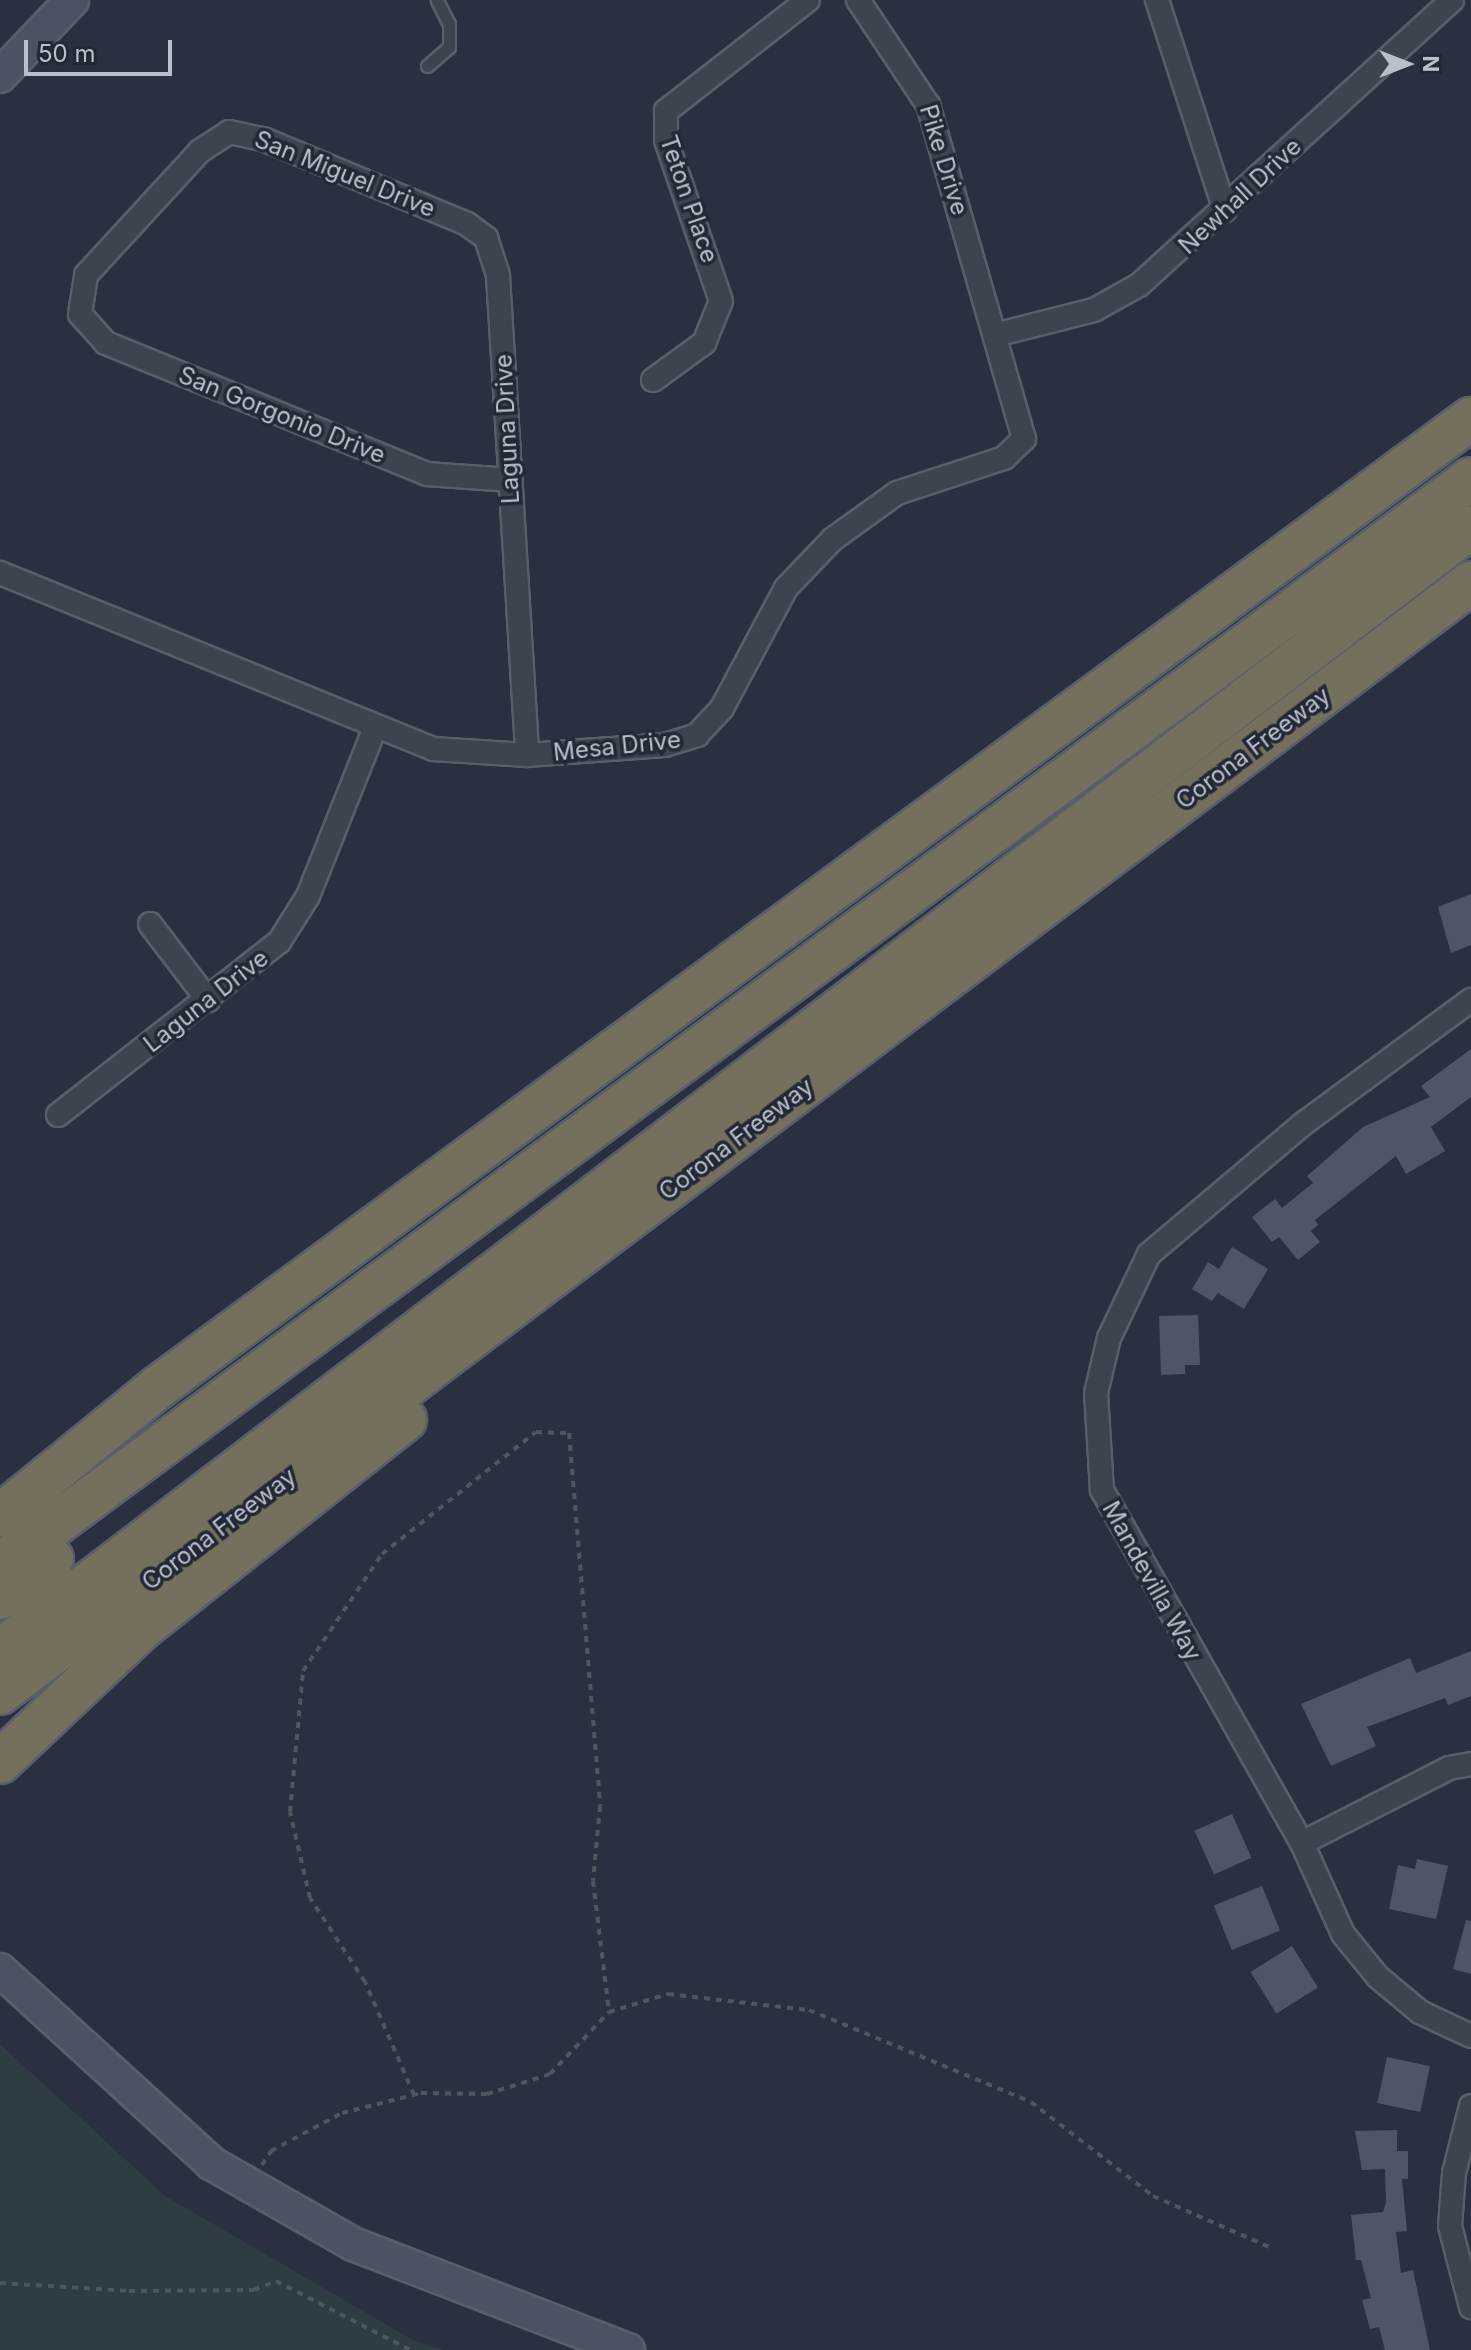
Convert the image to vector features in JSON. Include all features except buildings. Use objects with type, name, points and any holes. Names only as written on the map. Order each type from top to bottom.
[{"type":"highway","points":[[0,1499],[157,1388],[1471,419]]},
{"type":"highway","points":[[0,1565],[620,1102],[1471,479]]},
{"type":"highway","points":[[0,1651],[644,1154],[1471,527]]},
{"type":"highway","name":"Corona Freeway","points":[[0,1693],[1471,583]]},
{"type":"highway","points":[[0,1598],[374,1315],[620,1102]]},
{"type":"highway","points":[[0,1622],[387,1333],[644,1154]]},
{"type":"highway","points":[[0,1762],[141,1629],[360,1460],[621,1226]]},
{"type":"highway","points":[[0,1516],[157,1388]]},
{"type":"main road","points":[[0,76],[72,0]]},
{"type":"main road","points":[[0,1970],[211,2163],[353,2244],[628,2350]]},
{"type":"street","name":"Teton Place","points":[[653,380],[696,353],[712,333],[720,312],[716,278],[664,119],[680,94],[808,0]]},
{"type":"street","name":"Pike Drive","points":[[858,0],[928,105],[995,335]]},
{"type":"street","points":[[1157,0],[1225,210]]},
{"type":"street","name":"Newhall Drive","points":[[995,335],[1111,303],[1225,210],[1451,1]]},
{"type":"street","name":"San Miguel Drive","points":[[79,305],[98,256],[200,151],[229,132],[263,139],[467,224],[492,248]]},
{"type":"street","name":"Laguna Drive","points":[[492,248],[527,755]]},
{"type":"street","name":"San Gorgonio Drive","points":[[79,305],[89,331],[106,343],[383,457],[442,478],[510,480]]},
{"type":"street","name":"Mesa Drive","points":[[0,573],[375,728],[445,751],[527,755],[665,745],[697,735],[722,708],[779,598],[833,539],[897,493],[1017,451],[1024,435],[995,335]]},
{"type":"street","name":"Laguna Drive","points":[[58,1115],[263,959],[293,922],[375,728]]},
{"type":"street","points":[[150,924],[208,1000]]},
{"type":"street","name":"Mandevilla Way","points":[[1471,1000],[1303,1124],[1149,1254],[1109,1338],[1096,1393],[1102,1490],[1302,1843],[1343,1934],[1378,1977],[1420,2012],[1471,2036]]},
{"type":"street","points":[[1302,1843],[1449,1768],[1471,1764]]},
{"type":"street","points":[[1471,2106],[1454,2173],[1450,2226],[1471,2307]]},
{"type":"lane","points":[[427,66],[449,47],[449,24],[437,0]]},
{"type":"path","points":[[414,2095],[365,1982],[310,1898],[290,1812],[303,1671],[382,1554],[536,1432],[569,1433],[600,1806],[593,1881],[609,2012]]},
{"type":"path","points":[[249,2185],[271,2151],[342,2113],[414,2095],[487,2094],[550,2074],[609,2012],[668,1994],[809,2010],[1031,2102],[1153,2196],[1274,2249]]},
{"type":"path","points":[[0,2283],[129,2291],[254,2290],[276,2281],[410,2350]]},
{"type":"shaded area","points":[[0,2044],[165,2196],[413,2340],[443,2350],[0,2350]]}]
